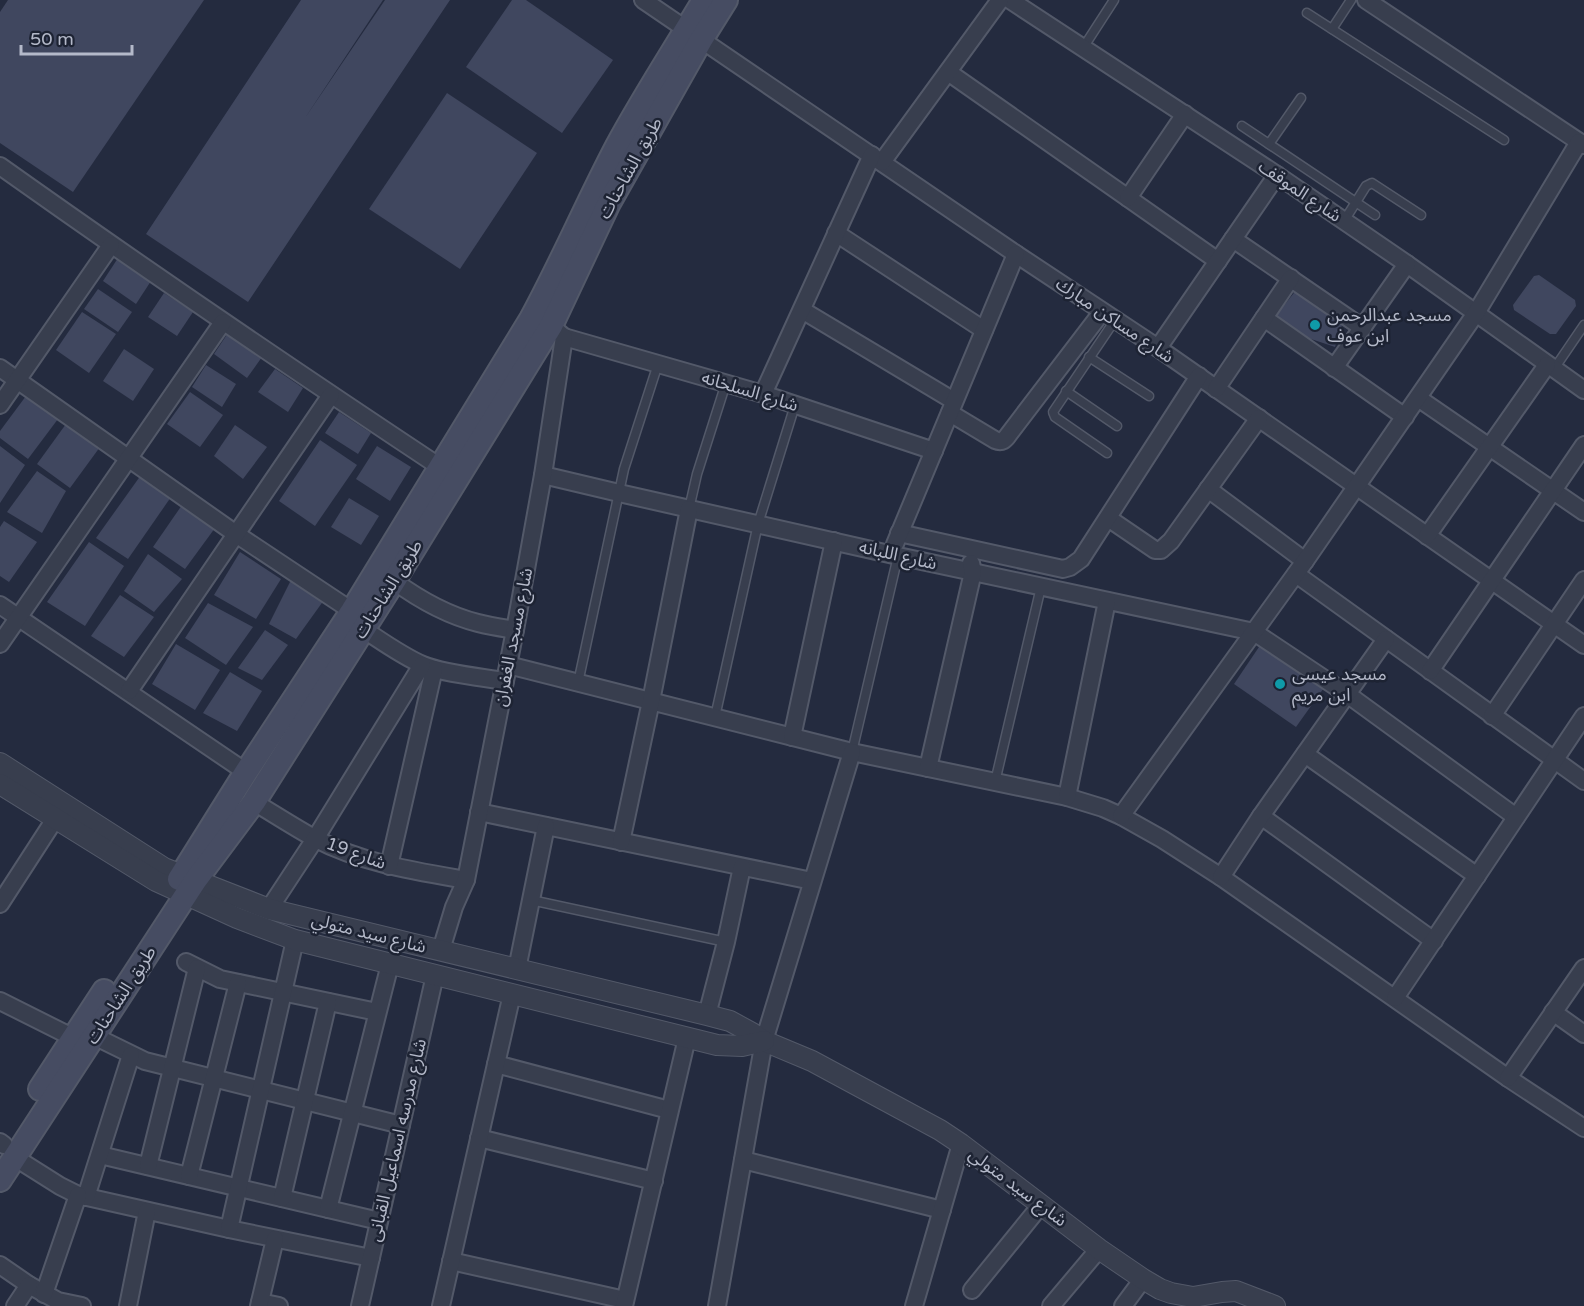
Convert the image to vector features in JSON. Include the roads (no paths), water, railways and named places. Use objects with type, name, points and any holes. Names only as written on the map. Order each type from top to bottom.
[{"type":"main road","name":"طريق الشاحنات","points":[[0,1180],[5,1149],[85,1040],[183,885],[246,772],[358,620],[394,582],[557,331],[609,203],[694,35],[704,0]]},
{"type":"main road","name":"طريق الشاحنات","points":[[183,885],[254,802],[358,620],[440,467],[531,319],[616,147],[650,88],[726,0]]},
{"type":"street","name":"شارع مساكن مبارك","points":[[643,0],[1199,376],[1584,645]]},
{"type":"street","points":[[764,394],[836,233],[877,159],[948,72],[1000,0]]},
{"type":"street","name":"شارع الموقف","points":[[1010,0],[1277,175],[1584,390]]},
{"type":"street","points":[[1121,816],[1357,488],[1476,313],[1581,143],[1366,0]]},
{"type":"street","points":[[948,72],[1218,261]]},
{"type":"street","points":[[1128,198],[1185,114]]},
{"type":"street","points":[[0,166],[223,322],[440,467]]},
{"type":"street","points":[[1158,348],[1277,175]]},
{"type":"street","points":[[836,233],[984,330]]},
{"type":"street","points":[[1233,239],[1363,328]]},
{"type":"street","points":[[0,405],[111,244]]},
{"type":"street","points":[[894,555],[899,533],[1016,254]]},
{"type":"street","points":[[1334,368],[1407,264]]},
{"type":"street","points":[[1216,388],[1291,278]]},
{"type":"street","points":[[802,310],[952,407],[995,440],[1002,441],[1108,316]]},
{"type":"street","points":[[1264,318],[1405,417]]},
{"type":"street","points":[[0,644],[223,322]]},
{"type":"street","name":"شارع السلخانه","points":[[557,331],[658,364],[764,394],[934,451]]},
{"type":"street","name":"شارع مسجد الغفران","points":[[441,950],[454,907],[466,880],[515,630],[543,475],[557,331]]},
{"type":"street","points":[[1427,536],[1489,446],[1551,367]]},
{"type":"street","points":[[0,368],[358,620],[399,652],[428,667],[506,673],[579,683],[852,752],[1067,797],[1103,808],[1155,834],[1221,877],[1508,1078],[1584,1128]]},
{"type":"street","points":[[899,533],[1063,569],[1070,567],[1081,560],[1199,376]]},
{"type":"street","points":[[129,692],[331,395]]},
{"type":"street","points":[[1418,398],[1584,512]]},
{"type":"street","points":[[1108,518],[1155,550],[1161,550],[1171,541],[1259,418]]},
{"type":"street","points":[[1430,671],[1584,445]]},
{"type":"street","name":"شارع اللبانه","points":[[543,475],[894,555],[1254,632]]},
{"type":"street","points":[[1208,489],[1386,639],[1584,781]]},
{"type":"street","points":[[621,842],[689,509]]},
{"type":"street","points":[[792,737],[834,541]]},
{"type":"street","points":[[928,768],[973,572],[966,548]]},
{"type":"street","points":[[1492,716],[1584,580]]},
{"type":"street","points":[[394,582],[448,614],[515,630]]},
{"type":"street","points":[[1067,797],[1107,602]]},
{"type":"street","points":[[0,605],[246,772]]},
{"type":"street","points":[[1254,632],[1347,694],[1516,817]]},
{"type":"street","points":[[1221,877],[1386,639]]},
{"type":"street","points":[[269,909],[428,667]]},
{"type":"street","points":[[389,866],[428,667]]},
{"type":"street","points":[[1395,998],[1584,716]]},
{"type":"street","points":[[717,1306],[764,1041],[852,752]]},
{"type":"street","points":[[1305,754],[1477,876]]},
{"type":"street","name":"شارع سيد متولي","points":[[0,763],[164,868],[183,885],[237,918],[295,940],[717,1046],[742,1046],[764,1041]]},
{"type":"street","name":"شارع سيد متولي","points":[[0,784],[141,873],[269,909],[730,1021],[764,1041],[812,1061],[940,1130],[1099,1249],[1160,1289],[1193,1297],[1236,1291],[1275,1306]]},
{"type":"street","name":"شارع 19","points":[[254,802],[315,839],[343,851],[389,866],[466,880]]},
{"type":"street","points":[[479,812],[812,881]]},
{"type":"street","points":[[1262,816],[1434,941]]},
{"type":"street","points":[[0,904],[55,819]]},
{"type":"street","points":[[517,969],[546,826]]},
{"type":"street","points":[[707,1015],[742,867]]},
{"type":"street","points":[[229,1229],[295,940]]},
{"type":"street","points":[[328,1209],[390,964]]},
{"type":"street","points":[[148,1166],[172,1068],[191,965],[220,979],[377,1012]]},
{"type":"street","points":[[1508,1078],[1584,968]]},
{"type":"street","name":"شارع مدرسه اسماعيل القبانى","points":[[360,1306],[435,975]]},
{"type":"street","points":[[189,1176],[238,983]]},
{"type":"street","points":[[441,1306],[512,994]]},
{"type":"street","points":[[0,1001],[85,1040],[145,1061],[401,1125]]},
{"type":"street","points":[[282,1198],[328,1002]]},
{"type":"street","points":[[1553,1012],[1584,1034]]},
{"type":"street","points":[[451,1261],[624,1303],[687,1038]]},
{"type":"street","points":[[53,1300],[82,1196],[100,1155],[131,1055]]},
{"type":"street","points":[[496,1064],[669,1110]]},
{"type":"street","points":[[479,1138],[654,1181]]},
{"type":"street","points":[[914,1306],[961,1144]]},
{"type":"street","points":[[5,1149],[60,1186],[82,1196],[371,1258]]},
{"type":"street","points":[[100,1155],[379,1221]]},
{"type":"street","points":[[743,1160],[942,1210]]},
{"type":"street","points":[[972,1290],[1041,1205]]},
{"type":"street","points":[[128,1306],[147,1211]]},
{"type":"street","points":[[275,1239],[260,1304],[279,1306]]},
{"type":"street","points":[[1051,1306],[1099,1249]]},
{"type":"street","points":[[0,1265],[53,1300],[82,1306]]},
{"type":"street","points":[[1123,1306],[1143,1279]]},
{"type":"street","points":[[15,1306],[29,1285]]},
{"type":"street","points":[[1160,1289],[1176,1306]]},
{"type":"lane","points":[[1083,48],[1114,0]]},
{"type":"lane","points":[[1332,29],[1351,0]]},
{"type":"lane","points":[[1307,13],[1504,140]]},
{"type":"lane","points":[[1269,144],[1301,98]]},
{"type":"lane","points":[[1242,126],[1375,215]]},
{"type":"lane","points":[[1344,221],[1366,186],[1372,183],[1421,215]]},
{"type":"lane","points":[[1107,453],[1054,415],[1054,409],[1089,357],[1108,316]]},
{"type":"lane","points":[[1551,367],[1584,325]]},
{"type":"lane","points":[[1089,357],[1149,396]]},
{"type":"lane","points":[[579,683],[624,469],[658,364]]},
{"type":"lane","points":[[689,509],[697,474],[726,383]]},
{"type":"lane","points":[[1066,391],[1117,426]]},
{"type":"lane","points":[[715,717],[758,524],[795,405]]},
{"type":"lane","points":[[852,752],[894,555]]},
{"type":"lane","points":[[995,782],[1041,587]]},
{"type":"lane","points":[[531,900],[726,942]]},
{"type":"place","name":"مسجد عبدالرحمن ابن عوف","points":[[1315,325]]},
{"type":"place","name":"مسجد عيسى ابن مريم","points":[[1280,684]]}]
